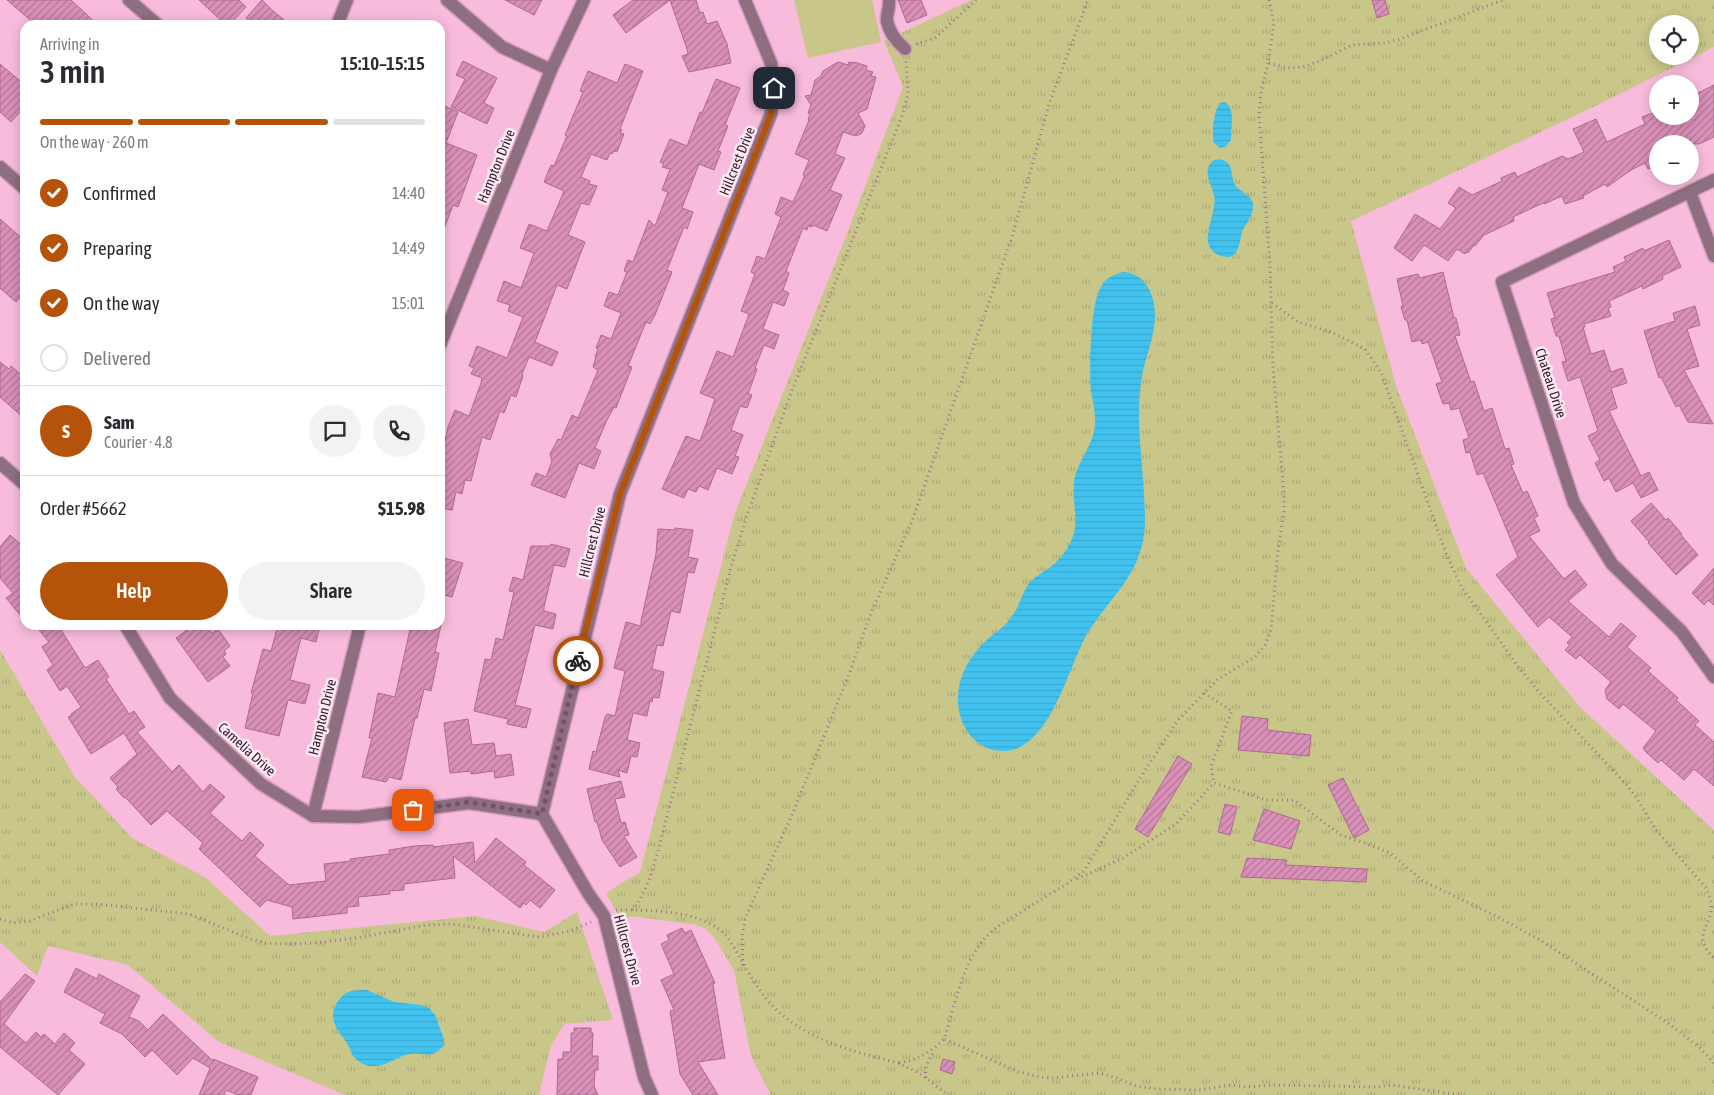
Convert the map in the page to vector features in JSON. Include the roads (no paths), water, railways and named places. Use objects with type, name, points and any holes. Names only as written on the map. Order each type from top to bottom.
[{"type":"street","points":[[130,0],[152,20]]},
{"type":"street","points":[[339,20],[347,0]]},
{"type":"street","points":[[448,0],[502,47],[551,70]]},
{"type":"street","name":"Hampton Drive","points":[[445,333],[551,70],[584,0]]},
{"type":"street","name":"Hillcrest Drive","points":[[652,1095],[644,1077],[604,916],[588,893],[542,814],[620,494],[771,114],[774,88],[771,63],[745,0]]},
{"type":"street","points":[[889,0],[890,8],[886,20],[895,40],[905,49]]},
{"type":"street","points":[[0,167],[20,185]]},
{"type":"street","name":"Chateau Drive","points":[[1714,180],[1502,282],[1574,502],[1612,564],[1682,632],[1714,677]]},
{"type":"street","points":[[1690,192],[1714,256]]},
{"type":"street","points":[[0,463],[20,481]]},
{"type":"street","name":"Camelia Drive","points":[[128,630],[170,698],[261,784],[313,816]]},
{"type":"street","name":"Hampton Drive","points":[[313,816],[359,630]]},
{"type":"street","points":[[313,816],[358,817],[469,802],[542,814]]},
{"type":"water","points":[[1225,102],[1230,107],[1232,116],[1231,140],[1225,147],[1220,148],[1214,143],[1214,122],[1218,106],[1220,103]]},
{"type":"water","points":[[1214,160],[1228,163],[1235,185],[1248,195],[1253,204],[1252,212],[1242,232],[1239,246],[1235,254],[1227,257],[1213,251],[1209,245],[1209,229],[1215,203],[1207,172]]},
{"type":"water","points":[[1124,272],[1141,278],[1151,292],[1155,310],[1154,328],[1143,369],[1140,397],[1139,424],[1145,517],[1142,547],[1128,577],[1087,634],[1045,723],[1033,737],[1019,747],[1003,751],[993,750],[972,738],[962,722],[958,703],[963,672],[976,651],[1010,620],[1030,582],[1056,562],[1066,550],[1073,537],[1075,527],[1074,482],[1078,468],[1094,433],[1095,425],[1090,369],[1092,322],[1097,295],[1105,281],[1114,275]]},
{"type":"water","points":[[367,990],[394,1002],[421,1005],[429,1008],[435,1015],[444,1039],[444,1045],[436,1053],[404,1055],[377,1066],[366,1065],[354,1058],[337,1029],[333,1013],[339,999],[347,993]]}]
